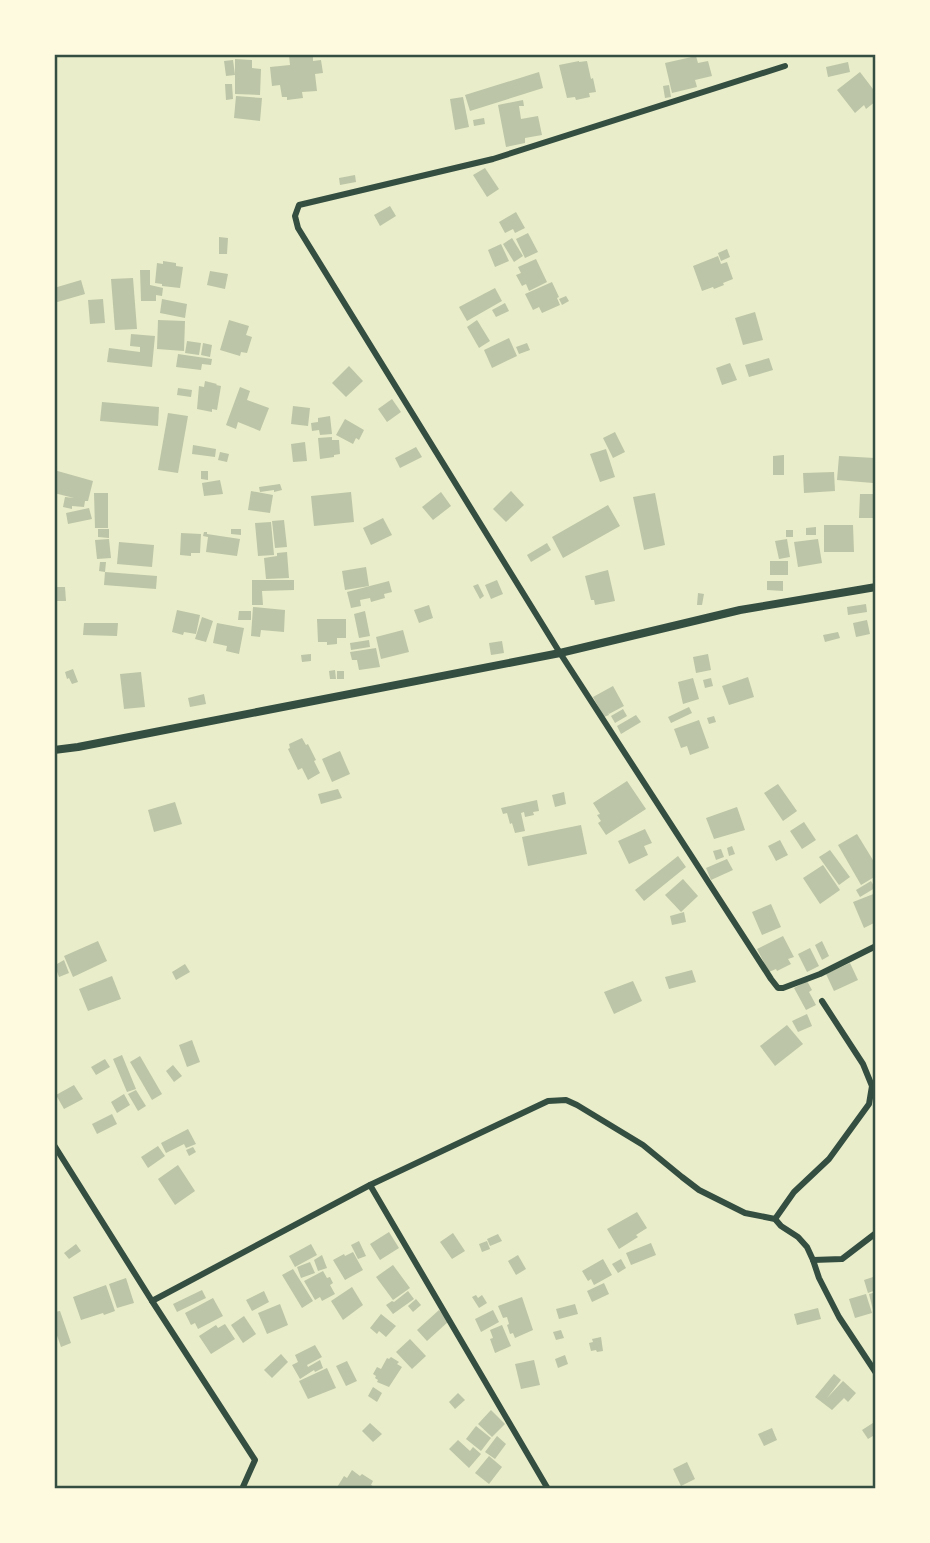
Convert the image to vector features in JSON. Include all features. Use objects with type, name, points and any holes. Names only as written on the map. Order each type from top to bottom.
[{"type":"street","points":[[785,66],[493,159],[299,205],[295,216],[298,228],[560,653],[778,988],[820,974],[876,946]]},
{"type":"street","points":[[54,750],[560,653],[740,610],[876,587]]},
{"type":"street","points":[[775,1219],[794,1192],[829,1158],[869,1104],[872,1086],[863,1064],[822,1001]]},
{"type":"street","points":[[152,1301],[370,1185],[548,1101],[566,1100],[643,1145],[699,1190],[745,1213],[775,1219],[780,1226],[798,1237],[807,1247],[839,1317],[876,1373]]},
{"type":"street","points":[[54,1145],[255,1460],[242,1489]]},
{"type":"street","points":[[370,1185],[548,1489]]},
{"type":"street","points":[[813,1260],[842,1259],[876,1233]]},
{"type":"building","points":[[313,54],[313,61],[321,60],[323,73],[315,74],[317,91],[302,92],[303,98],[287,100],[287,97],[282,97],[280,85],[272,86],[270,67],[290,65],[289,55]]},
{"type":"building","points":[[696,56],[698,63],[708,61],[712,76],[695,80],[697,87],[672,93],[665,63]]},
{"type":"building","points":[[235,59],[252,60],[252,68],[261,69],[260,95],[235,94]]},
{"type":"building","points":[[233,60],[235,75],[226,76],[224,61]]},
{"type":"building","points":[[587,61],[596,92],[589,93],[590,97],[576,100],[575,97],[567,98],[559,65]]},
{"type":"building","points":[[848,62],[850,72],[828,77],[826,67]]},
{"type":"building","points":[[539,72],[543,88],[470,111],[465,95]]},
{"type":"building","points":[[860,72],[876,93],[876,101],[866,109],[864,105],[855,113],[837,90]]},
{"type":"building","points":[[225,84],[232,84],[233,99],[226,100]]},
{"type":"building","points":[[669,85],[671,97],[665,98],[663,86]]},
{"type":"building","points":[[236,96],[262,98],[260,121],[234,118]]},
{"type":"building","points":[[463,97],[469,127],[455,130],[450,99]]},
{"type":"building","points":[[523,100],[524,106],[519,106],[521,119],[538,116],[542,135],[525,138],[525,143],[506,147],[498,105]]},
{"type":"building","points":[[484,118],[485,124],[474,126],[473,120]]},
{"type":"building","points":[[485,168],[499,189],[487,197],[473,175]]},
{"type":"building","points":[[355,175],[356,182],[340,185],[339,178]]},
{"type":"building","points":[[390,206],[396,216],[380,226],[374,215]]},
{"type":"building","points":[[516,212],[525,228],[515,233],[513,229],[505,233],[499,222]]},
{"type":"building","points":[[528,233],[538,252],[525,258],[516,239]]},
{"type":"building","points":[[219,237],[228,238],[227,254],[219,254]]},
{"type":"building","points":[[512,238],[523,256],[514,262],[503,244]]},
{"type":"building","points":[[501,244],[509,261],[495,267],[488,250]]},
{"type":"building","points":[[727,249],[730,257],[721,261],[718,253]]},
{"type":"building","points":[[718,256],[721,264],[727,262],[733,279],[714,289],[713,287],[702,291],[693,266]]},
{"type":"building","points":[[536,259],[547,282],[529,291],[526,284],[522,286],[516,275],[521,273],[518,267]]},
{"type":"building","points":[[163,261],[183,267],[180,288],[155,283],[157,263],[163,264]]},
{"type":"building","points":[[140,270],[150,270],[150,285],[163,288],[162,296],[156,295],[156,301],[141,301]]},
{"type":"building","points":[[210,271],[228,274],[225,289],[207,285]]},
{"type":"building","points":[[133,278],[137,329],[115,330],[111,279]]},
{"type":"building","points":[[81,280],[85,294],[54,303],[54,288]]},
{"type":"building","points":[[552,282],[560,305],[542,313],[539,307],[533,310],[525,294]]},
{"type":"building","points":[[495,288],[502,301],[467,321],[459,307]]},
{"type":"building","points":[[566,296],[569,301],[562,305],[559,299]]},
{"type":"building","points":[[103,299],[105,323],[90,324],[88,300]]},
{"type":"building","points":[[162,299],[187,304],[185,318],[160,313]]},
{"type":"building","points":[[505,303],[509,311],[496,317],[492,310]]},
{"type":"building","points":[[755,312],[763,340],[743,345],[735,318]]},
{"type":"building","points":[[158,320],[185,321],[184,351],[157,349]]},
{"type":"building","points":[[229,320],[249,326],[246,335],[252,337],[247,353],[241,352],[240,356],[220,350]]},
{"type":"building","points":[[477,320],[490,341],[479,348],[467,327]]},
{"type":"building","points":[[131,334],[155,336],[152,367],[107,362],[109,348],[140,352],[140,347],[130,346]]},
{"type":"building","points":[[509,338],[517,356],[492,368],[484,350]]},
{"type":"building","points":[[187,341],[201,343],[199,355],[185,353]]},
{"type":"building","points":[[203,343],[212,345],[210,357],[201,355]]},
{"type":"building","points":[[527,343],[530,350],[519,354],[516,347]]},
{"type":"building","points":[[178,354],[212,359],[211,365],[202,364],[201,370],[176,367]]},
{"type":"building","points":[[769,358],[773,370],[749,377],[745,365]]},
{"type":"building","points":[[730,363],[737,380],[722,385],[716,368]]},
{"type":"building","points":[[349,366],[363,381],[346,397],[332,383]]},
{"type":"building","points":[[205,381],[221,386],[217,410],[212,409],[212,412],[197,409],[199,386],[204,387]]},
{"type":"building","points":[[240,387],[250,391],[247,400],[269,408],[260,431],[238,422],[236,429],[226,425]]},
{"type":"building","points":[[178,388],[192,390],[191,397],[177,395]]},
{"type":"building","points":[[392,399],[401,412],[387,422],[378,409]]},
{"type":"building","points":[[102,402],[159,407],[158,426],[100,421]]},
{"type":"building","points":[[293,406],[310,408],[308,426],[291,424]]},
{"type":"building","points":[[168,413],[188,416],[178,473],[158,470]]},
{"type":"building","points":[[330,416],[332,434],[320,435],[319,430],[312,431],[311,423],[318,422],[318,418]]},
{"type":"building","points":[[345,419],[364,430],[359,440],[356,438],[353,444],[336,435]]},
{"type":"building","points":[[615,432],[625,452],[613,458],[603,438]]},
{"type":"building","points":[[332,437],[332,440],[339,440],[340,454],[320,459],[318,438]]},
{"type":"building","points":[[305,442],[307,461],[293,462],[291,444]]},
{"type":"building","points":[[193,445],[216,449],[215,457],[192,454]]},
{"type":"building","points":[[416,447],[422,457],[400,468],[395,458]]},
{"type":"building","points":[[606,449],[615,477],[600,482],[590,454]]},
{"type":"building","points":[[220,452],[229,454],[227,462],[218,460]]},
{"type":"building","points":[[784,455],[784,475],[773,475],[773,456]]},
{"type":"building","points":[[839,456],[875,458],[873,483],[837,480]]},
{"type":"building","points":[[54,470],[93,481],[84,507],[63,507],[65,497],[74,498],[54,493]]},
{"type":"building","points":[[201,471],[208,471],[208,480],[201,479]]},
{"type":"building","points":[[834,472],[835,491],[804,493],[803,473]]},
{"type":"building","points":[[220,480],[223,494],[204,496],[202,483]]},
{"type":"building","points":[[280,484],[282,490],[260,492],[259,487]]},
{"type":"building","points":[[251,491],[273,495],[270,513],[248,510]]},
{"type":"building","points":[[511,491],[524,505],[506,522],[493,509]]},
{"type":"building","points":[[351,492],[354,522],[314,526],[311,496]]},
{"type":"building","points":[[441,492],[451,506],[433,520],[422,507]]},
{"type":"building","points":[[94,493],[108,493],[108,528],[95,528]]},
{"type":"building","points":[[655,493],[665,545],[644,550],[633,497]]},
{"type":"building","points":[[860,494],[876,494],[875,518],[859,518]]},
{"type":"building","points":[[608,505],[620,526],[563,558],[552,537]]},
{"type":"building","points":[[89,508],[92,519],[68,524],[66,513]]},
{"type":"building","points":[[383,518],[392,535],[371,545],[363,528]]},
{"type":"building","points":[[284,520],[287,547],[275,548],[272,521]]},
{"type":"building","points":[[271,522],[274,555],[258,556],[255,523]]},
{"type":"building","points":[[824,525],[853,525],[854,552],[824,552]]},
{"type":"building","points":[[816,527],[816,535],[806,535],[806,528]]},
{"type":"building","points":[[98,529],[109,529],[109,538],[98,537]]},
{"type":"building","points":[[231,529],[241,529],[241,535],[231,534]]},
{"type":"building","points":[[786,530],[793,530],[793,537],[786,537]]},
{"type":"building","points":[[204,532],[240,539],[237,556],[206,552],[208,537],[203,536]]},
{"type":"building","points":[[181,533],[201,534],[200,553],[180,555]]},
{"type":"building","points":[[109,539],[111,558],[97,559],[95,540]]},
{"type":"building","points":[[787,539],[790,557],[779,559],[775,541]]},
{"type":"building","points":[[818,539],[822,563],[798,567],[794,542]]},
{"type":"building","points":[[119,542],[154,545],[152,567],[117,564]]},
{"type":"building","points":[[547,543],[551,550],[531,562],[527,555]]},
{"type":"building","points":[[287,552],[289,578],[266,579],[264,558]]},
{"type":"building","points":[[770,561],[788,561],[788,575],[770,575]]},
{"type":"building","points":[[100,562],[106,562],[105,572],[99,571]]},
{"type":"building","points":[[366,567],[369,586],[345,590],[342,571]]},
{"type":"building","points":[[608,570],[615,601],[595,605],[594,600],[591,600],[585,576]]},
{"type":"building","points":[[105,572],[157,576],[156,589],[104,585]]},
{"type":"building","points":[[252,580],[294,580],[294,590],[262,591],[263,605],[252,605]]},
{"type":"building","points":[[497,580],[503,594],[491,599],[485,585]]},
{"type":"building","points":[[389,581],[392,592],[384,594],[385,598],[371,602],[370,598],[360,600],[361,606],[351,608],[347,592]]},
{"type":"building","points":[[767,581],[783,581],[783,591],[767,590]]},
{"type":"building","points":[[478,584],[484,596],[480,599],[473,586]]},
{"type":"building","points":[[54,587],[65,587],[66,601],[54,601]]},
{"type":"building","points":[[698,593],[704,594],[702,605],[697,605]]},
{"type":"building","points":[[866,604],[867,612],[848,615],[847,607]]},
{"type":"building","points":[[429,605],[433,618],[419,623],[414,610]]},
{"type":"building","points":[[253,607],[285,610],[284,632],[261,630],[260,637],[251,636]]},
{"type":"building","points":[[177,610],[200,615],[196,634],[172,632]]},
{"type":"building","points":[[239,611],[251,611],[251,620],[238,620]]},
{"type":"building","points":[[365,611],[370,636],[359,638],[354,614]]},
{"type":"building","points":[[202,617],[213,621],[206,642],[195,639]]},
{"type":"building","points":[[317,619],[346,619],[346,638],[337,638],[337,644],[318,642]]},
{"type":"building","points":[[867,620],[870,634],[856,637],[853,623]]},
{"type":"building","points":[[84,623],[118,623],[117,636],[83,635]]},
{"type":"building","points":[[217,623],[244,628],[239,654],[226,651],[227,646],[213,643]]},
{"type":"building","points":[[403,630],[409,652],[381,659],[376,637]]},
{"type":"building","points":[[838,632],[840,638],[825,642],[823,635]]},
{"type":"building","points":[[369,640],[370,647],[351,650],[350,643]]},
{"type":"building","points":[[502,641],[504,653],[491,655],[489,643]]},
{"type":"building","points":[[376,648],[380,667],[359,670],[357,660],[352,660],[350,652]]},
{"type":"building","points":[[311,654],[311,661],[302,662],[301,655]]},
{"type":"building","points":[[708,654],[711,670],[696,673],[693,657]]},
{"type":"building","points":[[73,669],[78,682],[72,684],[65,672]]},
{"type":"building","points":[[335,670],[336,679],[330,679],[329,671]]},
{"type":"building","points":[[337,671],[344,671],[344,679],[337,679]]},
{"type":"building","points":[[141,672],[145,707],[124,709],[120,674]]},
{"type":"building","points":[[748,677],[754,697],[729,705],[722,686]]},
{"type":"building","points":[[693,678],[699,699],[683,704],[678,682]]},
{"type":"building","points":[[711,678],[713,686],[705,688],[703,680]]},
{"type":"building","points":[[613,686],[624,706],[609,714],[608,712],[609,715],[604,717],[593,697]]},
{"type":"building","points":[[204,694],[206,704],[190,707],[188,698]]},
{"type":"building","points":[[689,707],[692,713],[671,723],[668,717]]},
{"type":"building","points":[[623,709],[627,716],[615,723],[611,716]]},
{"type":"building","points":[[636,715],[641,722],[621,734],[617,726]]},
{"type":"building","points":[[714,716],[716,722],[709,724],[707,718]]},
{"type":"building","points":[[699,720],[709,748],[690,755],[687,746],[681,748],[674,729]]},
{"type":"building","points":[[302,738],[306,745],[308,744],[320,773],[308,780],[302,768],[298,770],[288,749],[289,744]]},
{"type":"building","points":[[340,751],[350,774],[332,782],[322,759]]},
{"type":"building","points":[[627,781],[646,809],[606,835],[598,823],[601,821],[597,815],[600,814],[593,803]]},
{"type":"building","points":[[778,784],[797,811],[783,821],[764,793]]},
{"type":"building","points":[[338,789],[342,798],[321,804],[318,794]]},
{"type":"building","points":[[564,792],[566,804],[555,807],[552,795]]},
{"type":"building","points":[[537,800],[539,811],[525,817],[524,812],[521,813],[525,831],[515,833],[507,813],[503,814],[501,808]]},
{"type":"building","points":[[175,802],[182,824],[154,832],[148,810]]},
{"type":"building","points":[[737,807],[745,830],[714,839],[706,818]]},
{"type":"building","points":[[804,822],[816,840],[802,849],[790,831]]},
{"type":"building","points":[[581,825],[587,854],[528,866],[522,837]]},
{"type":"building","points":[[645,829],[652,843],[644,846],[648,855],[629,864],[618,841]]},
{"type":"building","points":[[857,834],[876,865],[876,876],[861,885],[838,845]]},
{"type":"building","points":[[780,840],[788,855],[776,861],[768,846]]},
{"type":"building","points":[[732,846],[735,854],[729,856],[727,848]]},
{"type":"building","points":[[721,849],[724,857],[716,860],[713,851]]},
{"type":"building","points":[[830,850],[850,877],[839,885],[819,857]]},
{"type":"building","points":[[678,856],[686,867],[644,901],[635,890]]},
{"type":"building","points":[[727,859],[733,870],[711,880],[706,868]]},
{"type":"building","points":[[823,865],[840,890],[820,904],[803,878]]},
{"type":"building","points":[[683,879],[698,896],[681,912],[665,895]]},
{"type":"building","points":[[871,881],[875,888],[860,897],[856,890]]},
{"type":"building","points":[[876,893],[876,922],[864,928],[853,902]]},
{"type":"building","points":[[771,904],[781,927],[762,935],[752,912]]},
{"type":"building","points":[[684,912],[686,922],[672,925],[670,916]]},
{"type":"building","points":[[783,936],[794,957],[788,959],[791,964],[769,972],[757,949]]},
{"type":"building","points":[[98,941],[107,961],[73,977],[64,956]]},
{"type":"building","points":[[822,941],[829,956],[822,960],[815,945]]},
{"type":"building","points":[[810,948],[819,966],[807,972],[798,954]]},
{"type":"building","points":[[64,960],[69,973],[59,977],[54,963]]},
{"type":"building","points":[[850,963],[858,980],[834,991],[826,974]]},
{"type":"building","points":[[185,964],[190,972],[176,980],[172,972]]},
{"type":"building","points":[[692,970],[696,982],[669,989],[665,977]]},
{"type":"building","points":[[112,976],[121,999],[88,1011],[79,989]]},
{"type":"building","points":[[633,981],[642,1001],[614,1014],[604,992]]},
{"type":"building","points":[[807,981],[816,1005],[806,1010],[794,988]]},
{"type":"building","points":[[807,1014],[812,1026],[798,1032],[792,1021]]},
{"type":"building","points":[[787,1025],[803,1044],[775,1066],[760,1046]]},
{"type":"building","points":[[192,1040],[200,1062],[187,1067],[179,1045]]},
{"type":"building","points":[[122,1055],[136,1089],[127,1092],[113,1059]]},
{"type":"building","points":[[140,1056],[162,1094],[152,1100],[130,1062]]},
{"type":"building","points":[[105,1059],[110,1067],[96,1075],[91,1067]]},
{"type":"building","points":[[173,1065],[182,1076],[174,1082],[166,1071]]},
{"type":"building","points":[[74,1085],[83,1099],[64,1109],[56,1095]]},
{"type":"building","points":[[136,1090],[146,1106],[138,1111],[128,1094]]},
{"type":"building","points":[[124,1094],[130,1105],[117,1113],[111,1102]]},
{"type":"building","points":[[112,1114],[117,1124],[97,1134],[92,1124]]},
{"type":"building","points":[[188,1129],[196,1144],[186,1148],[184,1144],[166,1153],[161,1143]]},
{"type":"building","points":[[158,1146],[165,1156],[148,1168],[141,1157]]},
{"type":"building","points":[[193,1147],[196,1152],[189,1156],[186,1150]]},
{"type":"building","points":[[178,1165],[195,1191],[175,1205],[158,1179]]},
{"type":"building","points":[[637,1212],[647,1228],[619,1249],[607,1229]]},
{"type":"building","points":[[389,1232],[399,1248],[380,1260],[370,1244]]},
{"type":"building","points":[[453,1233],[465,1251],[452,1259],[440,1242]]},
{"type":"building","points":[[498,1234],[502,1241],[490,1246],[487,1239]]},
{"type":"building","points":[[359,1241],[366,1256],[358,1259],[351,1245]]},
{"type":"building","points":[[487,1241],[490,1249],[482,1252],[479,1244]]},
{"type":"building","points":[[651,1243],[656,1255],[631,1265],[626,1253]]},
{"type":"building","points":[[76,1244],[81,1251],[69,1259],[64,1253]]},
{"type":"building","points":[[311,1244],[317,1255],[295,1267],[289,1256]]},
{"type":"building","points":[[353,1252],[363,1270],[345,1280],[333,1260]]},
{"type":"building","points":[[322,1255],[327,1268],[318,1271],[314,1260]]},
{"type":"building","points":[[518,1255],[526,1269],[516,1275],[508,1261]]},
{"type":"building","points":[[603,1259],[612,1275],[594,1285],[582,1271]]},
{"type":"building","points":[[621,1259],[626,1268],[618,1273],[612,1264]]},
{"type":"building","points":[[310,1262],[315,1273],[301,1278],[297,1267]]},
{"type":"building","points":[[393,1265],[410,1288],[393,1300],[376,1277]]},
{"type":"building","points":[[293,1269],[313,1301],[302,1308],[282,1275]]},
{"type":"building","points":[[323,1271],[327,1278],[330,1277],[333,1283],[330,1285],[335,1294],[322,1301],[320,1297],[315,1300],[304,1281]]},
{"type":"building","points":[[876,1276],[876,1290],[868,1293],[864,1280]]},
{"type":"building","points":[[126,1278],[134,1303],[117,1308],[109,1284]]},
{"type":"building","points":[[604,1283],[609,1294],[592,1302],[587,1291]]},
{"type":"building","points":[[106,1285],[115,1311],[81,1320],[73,1297]]},
{"type":"building","points":[[352,1287],[363,1305],[343,1320],[331,1301]]},
{"type":"building","points":[[202,1290],[206,1298],[177,1312],[173,1304]]},
{"type":"building","points":[[264,1291],[269,1302],[252,1311],[246,1300]]},
{"type":"building","points":[[408,1291],[414,1299],[393,1314],[386,1305]]},
{"type":"building","points":[[876,1292],[876,1318],[875,1318],[869,1294]]},
{"type":"building","points":[[866,1294],[872,1313],[855,1318],[849,1299]]},
{"type":"building","points":[[476,1295],[478,1298],[482,1295],[487,1303],[479,1308],[472,1297]]},
{"type":"building","points":[[522,1297],[533,1330],[515,1338],[513,1333],[510,1334],[507,1317],[503,1318],[498,1306]]},
{"type":"building","points":[[213,1298],[223,1316],[198,1329],[195,1323],[191,1325],[185,1313]]},
{"type":"building","points":[[416,1299],[421,1305],[413,1312],[408,1306]]},
{"type":"building","points":[[280,1304],[288,1325],[267,1334],[258,1313]]},
{"type":"building","points":[[575,1304],[578,1314],[559,1319],[556,1309]]},
{"type":"building","points":[[818,1308],[821,1319],[797,1325],[794,1314]]},
{"type":"building","points":[[439,1310],[449,1321],[427,1341],[417,1330]]},
{"type":"building","points":[[493,1310],[499,1322],[481,1332],[475,1319]]},
{"type":"building","points":[[60,1311],[71,1343],[61,1347],[54,1327],[54,1312]]},
{"type":"building","points":[[381,1314],[396,1326],[386,1337],[370,1328]]},
{"type":"building","points":[[244,1316],[256,1334],[243,1343],[231,1325]]},
{"type":"building","points":[[225,1324],[235,1339],[211,1354],[199,1336],[216,1325],[218,1328]]},
{"type":"building","points":[[502,1325],[511,1346],[495,1353],[490,1330]]},
{"type":"building","points":[[561,1330],[564,1338],[556,1340],[553,1332]]},
{"type":"building","points":[[601,1337],[603,1351],[591,1351],[589,1343],[593,1342],[592,1339]]},
{"type":"building","points":[[410,1339],[426,1356],[412,1369],[396,1352]]},
{"type":"building","points":[[315,1345],[322,1357],[307,1365],[308,1367],[320,1360],[323,1368],[300,1379],[292,1365],[298,1362],[295,1355]]},
{"type":"building","points":[[281,1354],[288,1362],[272,1378],[264,1370]]},
{"type":"building","points":[[565,1355],[568,1364],[558,1368],[555,1359]]},
{"type":"building","points":[[391,1357],[402,1367],[389,1387],[377,1382],[373,1374],[377,1367],[381,1369],[387,1358]]},
{"type":"building","points":[[534,1360],[540,1385],[521,1389],[515,1364]]},
{"type":"building","points":[[347,1361],[357,1381],[346,1386],[336,1366]]},
{"type":"building","points":[[327,1368],[336,1388],[308,1399],[299,1381]]},
{"type":"building","points":[[834,1374],[841,1380],[827,1398],[843,1381],[856,1393],[848,1402],[844,1398],[832,1410],[815,1397]]},
{"type":"building","points":[[373,1387],[382,1393],[377,1402],[368,1396]]},
{"type":"building","points":[[458,1393],[465,1400],[455,1409],[449,1402]]},
{"type":"building","points":[[491,1410],[505,1424],[492,1437],[478,1424]]},
{"type":"building","points":[[876,1421],[876,1434],[868,1439],[862,1430]]},
{"type":"building","points":[[370,1423],[382,1434],[373,1442],[362,1431]]},
{"type":"building","points":[[476,1426],[491,1438],[481,1451],[466,1439]]},
{"type":"building","points":[[772,1428],[777,1440],[764,1446],[758,1434]]},
{"type":"building","points":[[497,1436],[506,1444],[495,1459],[485,1452]]},
{"type":"building","points":[[458,1440],[470,1451],[473,1447],[481,1454],[469,1468],[449,1449]]},
{"type":"building","points":[[489,1456],[502,1467],[489,1484],[475,1473]]},
{"type":"building","points":[[687,1462],[695,1479],[681,1486],[673,1469]]},
{"type":"building","points":[[352,1470],[373,1481],[371,1485],[378,1489],[336,1489],[344,1476],[347,1478]]}]
